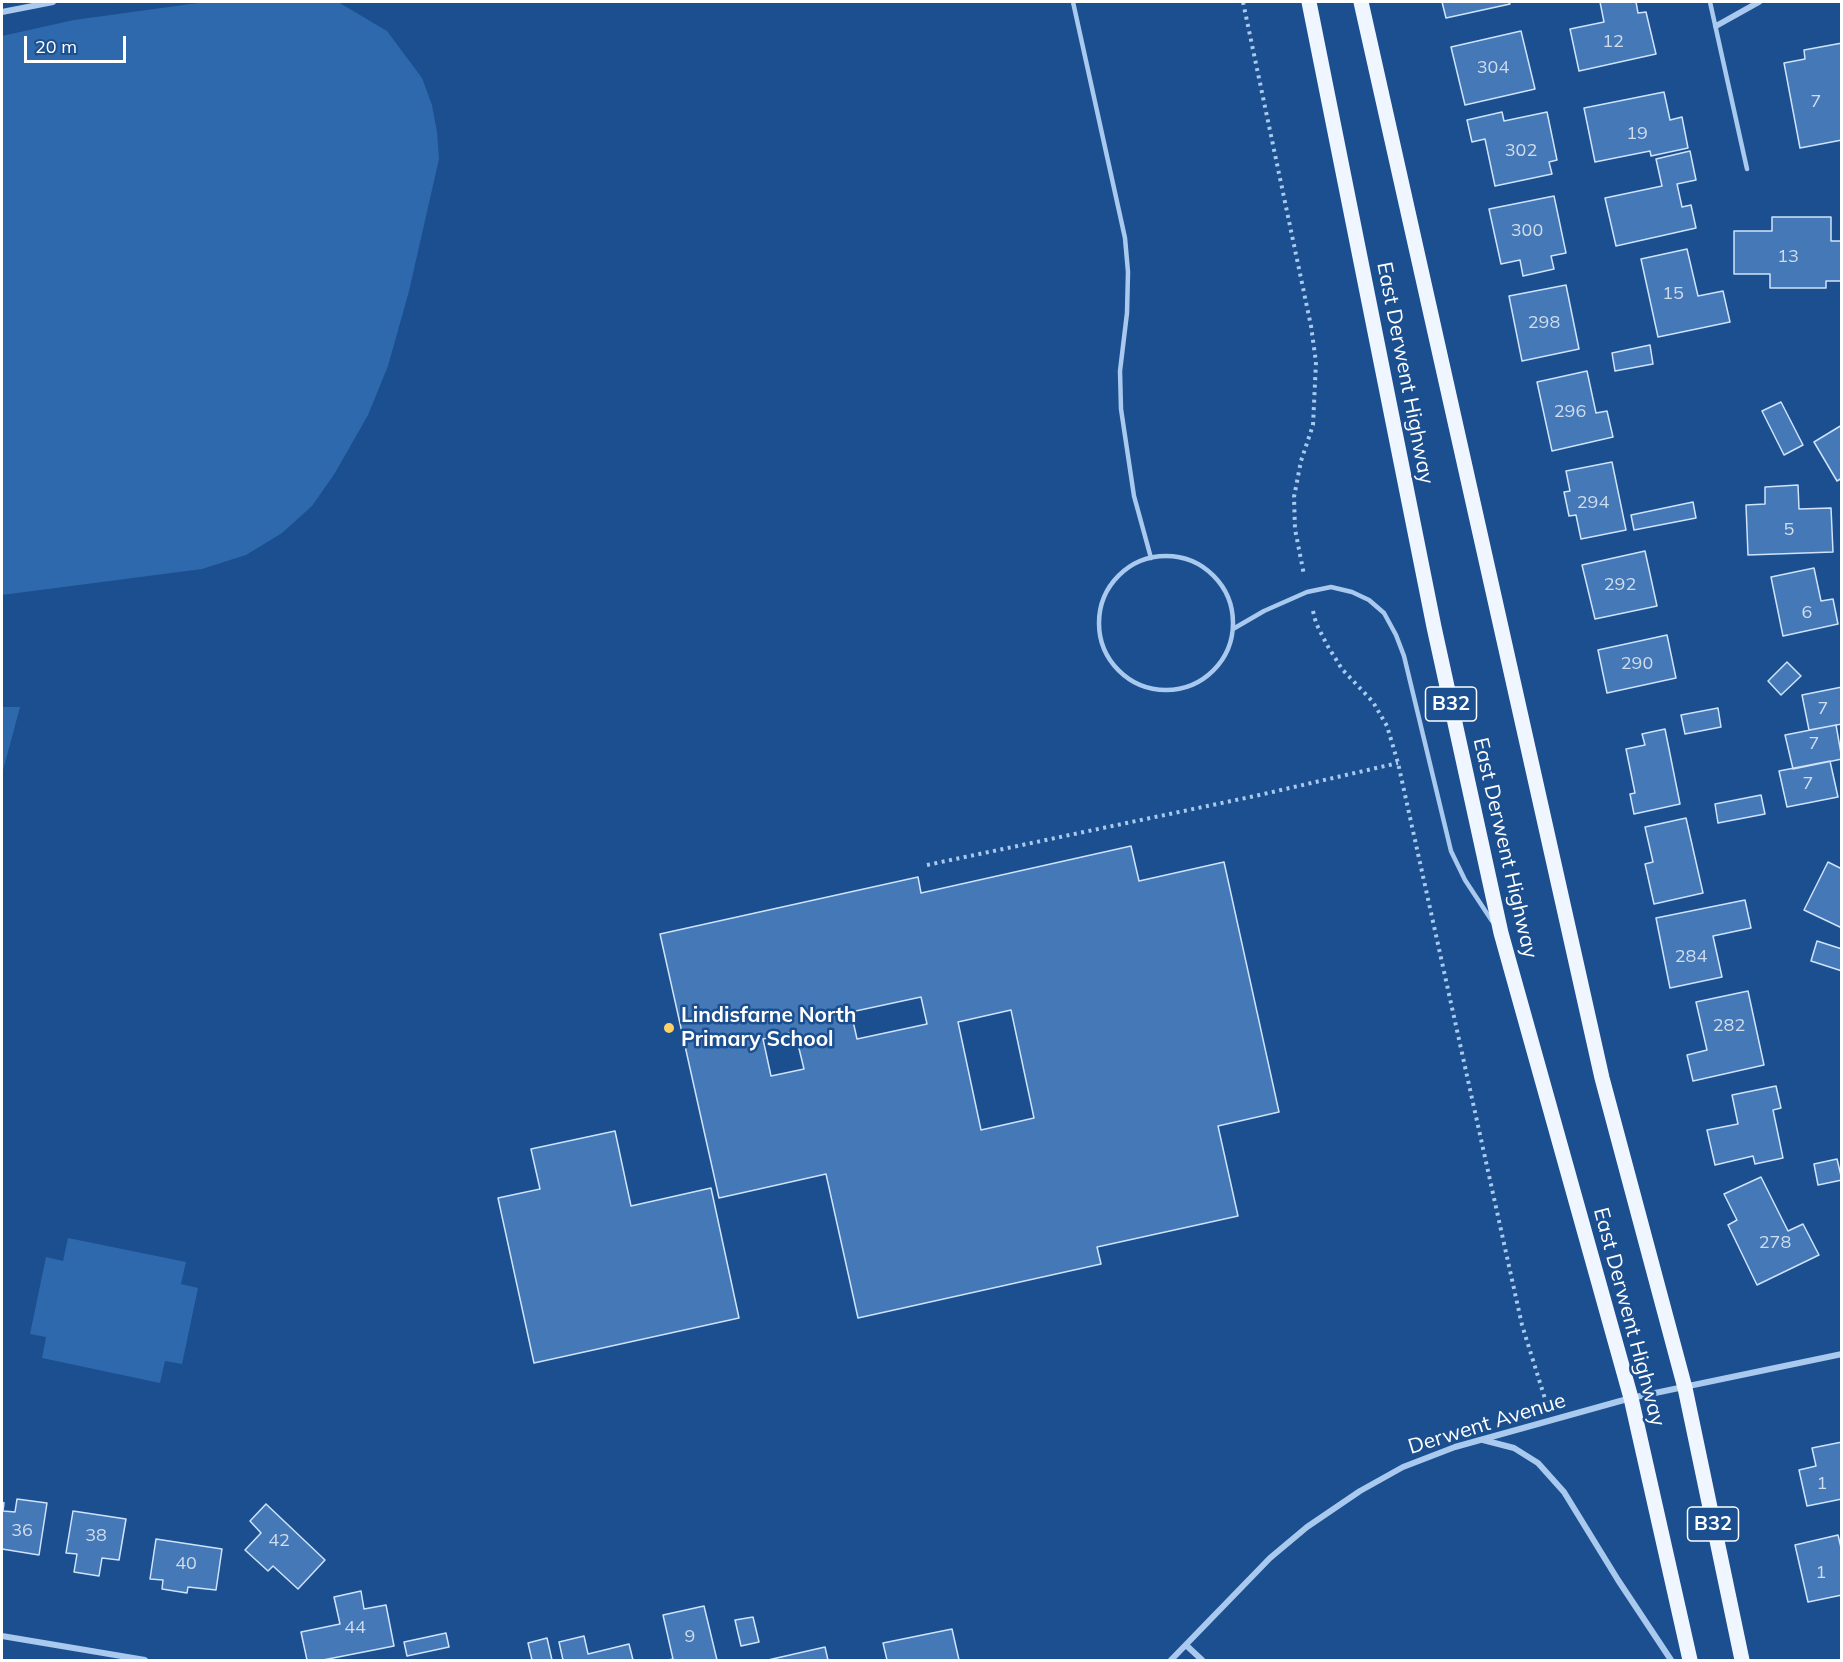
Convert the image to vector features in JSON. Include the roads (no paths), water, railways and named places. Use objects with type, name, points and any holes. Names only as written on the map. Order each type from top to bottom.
[{"type":"main road","name":"East Derwent Highway","points":[[1309,2],[1434,627],[1501,933],[1631,1398],[1690,1660]]},
{"type":"main road","name":"East Derwent Highway","points":[[1361,2],[1602,1078],[1685,1388],[1742,1660]]},
{"type":"street","points":[[3,11],[53,2]]},
{"type":"street","points":[[1716,26],[1759,2]]},
{"type":"street","name":"Derwent Avenue","points":[[1171,1660],[1270,1558],[1307,1527],[1360,1491],[1403,1467],[1455,1447],[1631,1398],[1842,1354]]},
{"type":"street","points":[[1481,1440],[1514,1448],[1538,1463],[1564,1492],[1671,1660]]},
{"type":"street","points":[[2,1636],[145,1660]]},
{"type":"street","points":[[1187,1646],[1202,1660]]},
{"type":"lane","points":[[1073,2],[1125,238],[1128,272],[1120,371],[1121,410],[1134,496],[1151,558]]},
{"type":"lane","points":[[1710,2],[1747,169]]},
{"type":"lane","points":[[1172,556],[1192,561],[1210,573],[1223,588],[1232,608],[1233,629],[1227,650],[1212,673],[1183,688],[1164,690],[1145,687],[1128,679],[1114,666],[1104,649],[1099,631],[1100,611],[1106,593],[1117,577],[1132,565],[1151,558],[1172,556]]},
{"type":"lane","points":[[1233,629],[1307,592],[1331,587],[1352,592],[1369,600],[1384,613],[1396,634],[1404,657],[1451,851],[1465,880],[1501,933]]},
{"type":"place","name":"Lindisfarne North Primary School","points":[[669,1028]]}]
